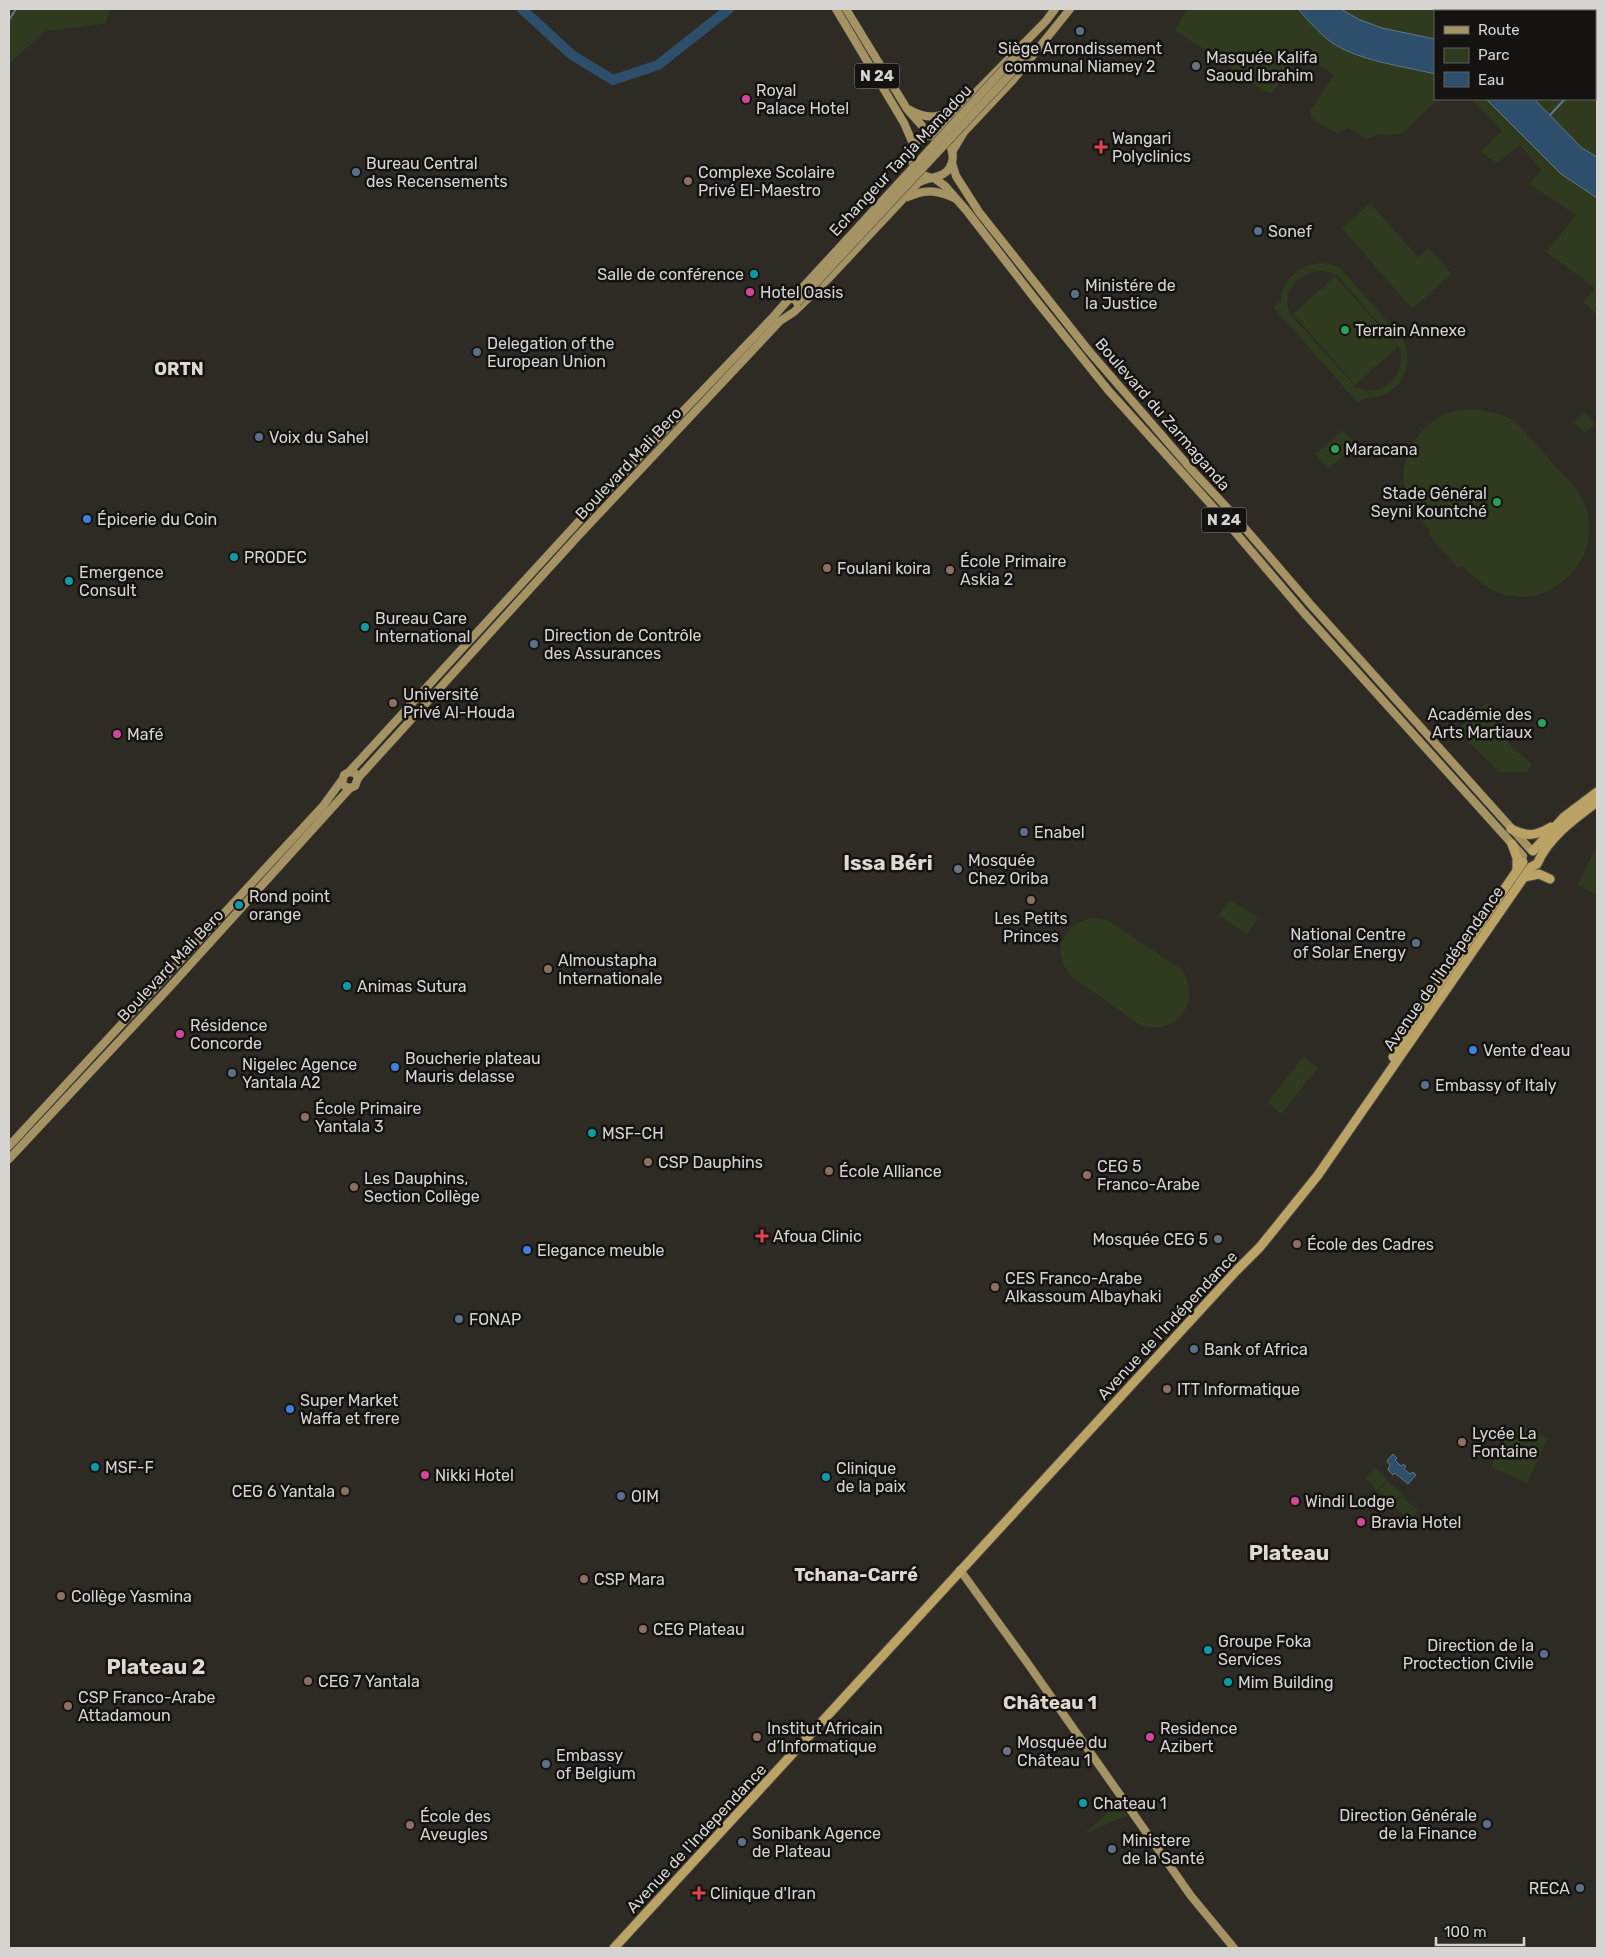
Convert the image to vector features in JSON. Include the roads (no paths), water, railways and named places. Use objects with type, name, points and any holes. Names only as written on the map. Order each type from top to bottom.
[{"type":"highway","points":[[1511,830],[1521,834],[1533,835],[1558,823],[1597,792]]},
{"type":"highway","points":[[1534,853],[1597,802]]},
{"type":"highway","points":[[1534,853],[1558,823]]},
{"type":"highway","points":[[1512,844],[1517,858],[1517,870]]},
{"type":"highway","points":[[1523,859],[1527,851],[1534,853]]},
{"type":"highway","points":[[1532,867],[1537,864],[1534,853]]},
{"type":"highway","name":"N 24","points":[[1523,859],[1526,866],[1532,867]]},
{"type":"highway","name":"Avenue de l'Indépendance","points":[[1379,1085],[1408,1029],[1523,859]]},
{"type":"highway","name":"Avenue de l'Indépendance","points":[[960,1570],[1222,1285],[1260,1247],[1324,1167],[1379,1085],[1532,867]]},
{"type":"highway","points":[[1524,877],[1539,874],[1550,879]]},
{"type":"highway","name":"Avenue de l'Independance","points":[[614,1948],[960,1570]]},
{"type":"main road","name":"N 24","points":[[836,9],[904,123],[914,146]]},
{"type":"main road","name":"N 24","points":[[846,9],[908,108],[932,136]]},
{"type":"main road","points":[[932,136],[1046,21],[1055,9]]},
{"type":"main road","points":[[952,152],[964,132],[1012,81],[1070,9]]},
{"type":"main road","name":"Echangeur Tanja Mamadou","points":[[1027,50],[1046,21]]},
{"type":"main road","name":"Echangeur Tanja Mamadou","points":[[777,319],[1027,50],[1054,29]]},
{"type":"main road","points":[[908,108],[919,114],[934,117],[944,116],[962,107]]},
{"type":"main road","points":[[932,136],[944,139],[949,145],[952,152],[952,163],[945,173],[931,177],[918,173],[912,163],[912,152],[914,146],[921,138],[932,136]]},
{"type":"main road","name":"Boulevard Mali Bero","points":[[358,778],[777,319],[912,163]]},
{"type":"main road","name":"Boulevard du Zarmaganda","points":[[952,163],[956,176],[979,212],[1079,339],[1476,797],[1523,859]]},
{"type":"main road","name":"Boulevard Mali Bero","points":[[349,772],[603,495],[777,319],[804,303],[918,183],[931,177]]},
{"type":"main road","name":"Boulevard du Zarmaganda","points":[[931,177],[958,200],[1108,390],[1223,518],[1304,613],[1476,797],[1534,853]]},
{"type":"main road","points":[[904,199],[919,192],[936,190],[958,200]]},
{"type":"main road","points":[[1072,345],[1079,339]]},
{"type":"main road","points":[[1223,518],[1230,511]]},
{"type":"main road","points":[[349,772],[358,778],[355,786],[350,788],[345,786],[342,780],[344,775],[349,772]]},
{"type":"main road","name":"Boulevard Mali Bero","points":[[9,1146],[323,806],[342,780]]},
{"type":"main road","name":"Boulevard Mali Bero","points":[[9,1159],[350,788]]},
{"type":"main road","points":[[960,1570],[1206,1915],[1234,1948]]},
{"type":"water","points":[[1298,9],[1341,9],[1358,19],[1382,28],[1434,39],[1434,74],[1354,54],[1331,42]]},
{"type":"water","points":[[1487,100],[1535,100],[1582,148],[1597,157],[1597,198],[1561,174]]},
{"type":"water","points":[[1393,1454],[1397,1458],[1395,1460],[1401,1466],[1403,1464],[1406,1466],[1404,1469],[1410,1474],[1413,1472],[1416,1475],[1408,1484],[1395,1473],[1393,1475],[1388,1470],[1390,1465],[1387,1461]]},
{"type":"waterway","points":[[9,20],[16,9]]},
{"type":"waterway","points":[[522,9],[572,55],[613,80],[658,65],[729,9]]},
{"type":"waterway","points":[[1596,23],[1597,19]]},
{"type":"waterway","points":[[1550,115],[1564,100]]},
{"type":"place","name":"Siège Arrondissement communal Niamey 2","points":[[1080,31]]},
{"type":"place","name":"Masquée Kalifa Saoud Ibrahim","points":[[1196,66]]},
{"type":"place","name":"Royal Palace Hotel","points":[[746,99]]},
{"type":"place","name":"Wangari Polyclinics","points":[[1101,147]]},
{"type":"place","name":"Bureau Central des Recensements","points":[[356,172]]},
{"type":"place","name":"Complexe Scolaire Privé El-Maestro","points":[[688,181]]},
{"type":"place","name":"Sonef","points":[[1258,231]]},
{"type":"place","name":"Salle de conférence","points":[[754,274]]},
{"type":"place","name":"Hotel Oasis","points":[[750,292]]},
{"type":"place","name":"Ministére de la Justice","points":[[1075,294]]},
{"type":"place","name":"Terrain Annexe","points":[[1345,330]]},
{"type":"place","name":"Delegation of the European Union","points":[[477,352]]},
{"type":"place","name":"Voix du Sahel","points":[[259,437]]},
{"type":"place","name":"Maracana","points":[[1335,449]]},
{"type":"place","name":"Stade Général Seyni Kountché","points":[[1497,502]]},
{"type":"place","name":"Épicerie du Coin","points":[[87,519]]},
{"type":"place","name":"PRODEC","points":[[234,557]]},
{"type":"place","name":"Foulani koira","points":[[827,568]]},
{"type":"place","name":"École Primaire Askia 2","points":[[950,570]]},
{"type":"place","name":"Emergence Consult","points":[[69,581]]},
{"type":"place","name":"Bureau Care International","points":[[365,627]]},
{"type":"place","name":"Direction de Contrôle des Assurances","points":[[534,644]]},
{"type":"place","name":"Université Privé Al-Houda","points":[[393,703]]},
{"type":"place","name":"Académie des Arts Martiaux","points":[[1542,723]]},
{"type":"place","name":"Mafé","points":[[117,734]]},
{"type":"place","name":"Enabel","points":[[1024,832]]},
{"type":"place","name":"Mosquée Chez Oriba","points":[[958,869]]},
{"type":"place","name":"Les Petits Princes","points":[[1031,900]]},
{"type":"place","name":"Rond point orange","points":[[239,905]]},
{"type":"place","name":"National Centre of Solar Energy","points":[[1416,943]]},
{"type":"place","name":"Almoustapha Internationale","points":[[548,969]]},
{"type":"place","name":"Animas Sutura","points":[[347,986]]},
{"type":"place","name":"Résidence Concorde","points":[[180,1034]]},
{"type":"place","name":"Vente d'eau","points":[[1473,1050]]},
{"type":"place","name":"Boucherie plateau Mauris delasse","points":[[395,1067]]},
{"type":"place","name":"Nigelec Agence Yantala A2","points":[[232,1073]]},
{"type":"place","name":"Embassy of Italy","points":[[1425,1085]]},
{"type":"place","name":"École Primaire Yantala 3","points":[[305,1117]]},
{"type":"place","name":"MSF-CH","points":[[592,1133]]},
{"type":"place","name":"CSP Dauphins","points":[[648,1162]]},
{"type":"place","name":"École Alliance","points":[[829,1171]]},
{"type":"place","name":"CEG 5 Franco-Arabe","points":[[1087,1175]]},
{"type":"place","name":"Les Dauphins, Section Collège","points":[[354,1187]]},
{"type":"place","name":"Afoua Clinic","points":[[762,1236]]},
{"type":"place","name":"Mosquée CEG 5","points":[[1218,1239]]},
{"type":"place","name":"École des Cadres","points":[[1297,1244]]},
{"type":"place","name":"Elegance meuble","points":[[527,1250]]},
{"type":"place","name":"CES Franco-Arabe Alkassoum Albayhaki","points":[[995,1287]]},
{"type":"place","name":"FONAP","points":[[459,1319]]},
{"type":"place","name":"Bank of Africa","points":[[1194,1349]]},
{"type":"place","name":"ITT Informatique","points":[[1167,1389]]},
{"type":"place","name":"Super Market Waffa et frere","points":[[290,1409]]},
{"type":"place","name":"Lycée La Fontaine","points":[[1462,1442]]},
{"type":"place","name":"MSF-F","points":[[95,1467]]},
{"type":"place","name":"Nikki Hotel","points":[[425,1475]]},
{"type":"place","name":"Clinique de la paix","points":[[826,1477]]},
{"type":"place","name":"CEG 6 Yantala","points":[[345,1491]]},
{"type":"place","name":"OIM","points":[[621,1496]]},
{"type":"place","name":"Windi Lodge","points":[[1295,1501]]},
{"type":"place","name":"Bravia Hotel","points":[[1361,1522]]},
{"type":"place","name":"CSP Mara","points":[[584,1579]]},
{"type":"place","name":"Collège Yasmina","points":[[61,1596]]},
{"type":"place","name":"CEG Plateau","points":[[643,1629]]},
{"type":"place","name":"Groupe Foka Services","points":[[1208,1650]]},
{"type":"place","name":"Direction de la Proctection Civile","points":[[1544,1654]]},
{"type":"place","name":"CEG 7 Yantala","points":[[308,1681]]},
{"type":"place","name":"Mim Building","points":[[1228,1682]]},
{"type":"place","name":"CSP Franco-Arabe Attadamoun","points":[[68,1706]]},
{"type":"place","name":"Institut Africain d’Informatique","points":[[757,1737]]},
{"type":"place","name":"Residence Azibert","points":[[1150,1737]]},
{"type":"place","name":"Mosquée du Château 1","points":[[1007,1751]]},
{"type":"place","name":"Embassy of Belgium","points":[[546,1764]]},
{"type":"place","name":"Chateau 1","points":[[1083,1803]]},
{"type":"place","name":"Direction Générale de la Finance","points":[[1487,1824]]},
{"type":"place","name":"École des Aveugles","points":[[410,1825]]},
{"type":"place","name":"Sonibank Agence de Plateau","points":[[742,1842]]},
{"type":"place","name":"Ministere de la Santé","points":[[1112,1849]]},
{"type":"place","name":"RECA","points":[[1580,1888]]},
{"type":"place","name":"Clinique d'Iran","points":[[699,1893]]},
{"type":"district","name":"ORTN","points":[[179,369]]},
{"type":"district","name":"Issa Béri","points":[[888,863]]},
{"type":"district","name":"Plateau","points":[[1289,1553]]},
{"type":"district","name":"Tchana-Carré","points":[[856,1575]]},
{"type":"district","name":"Plateau 2","points":[[156,1667]]},
{"type":"district","name":"Château 1","points":[[1050,1702]]}]
